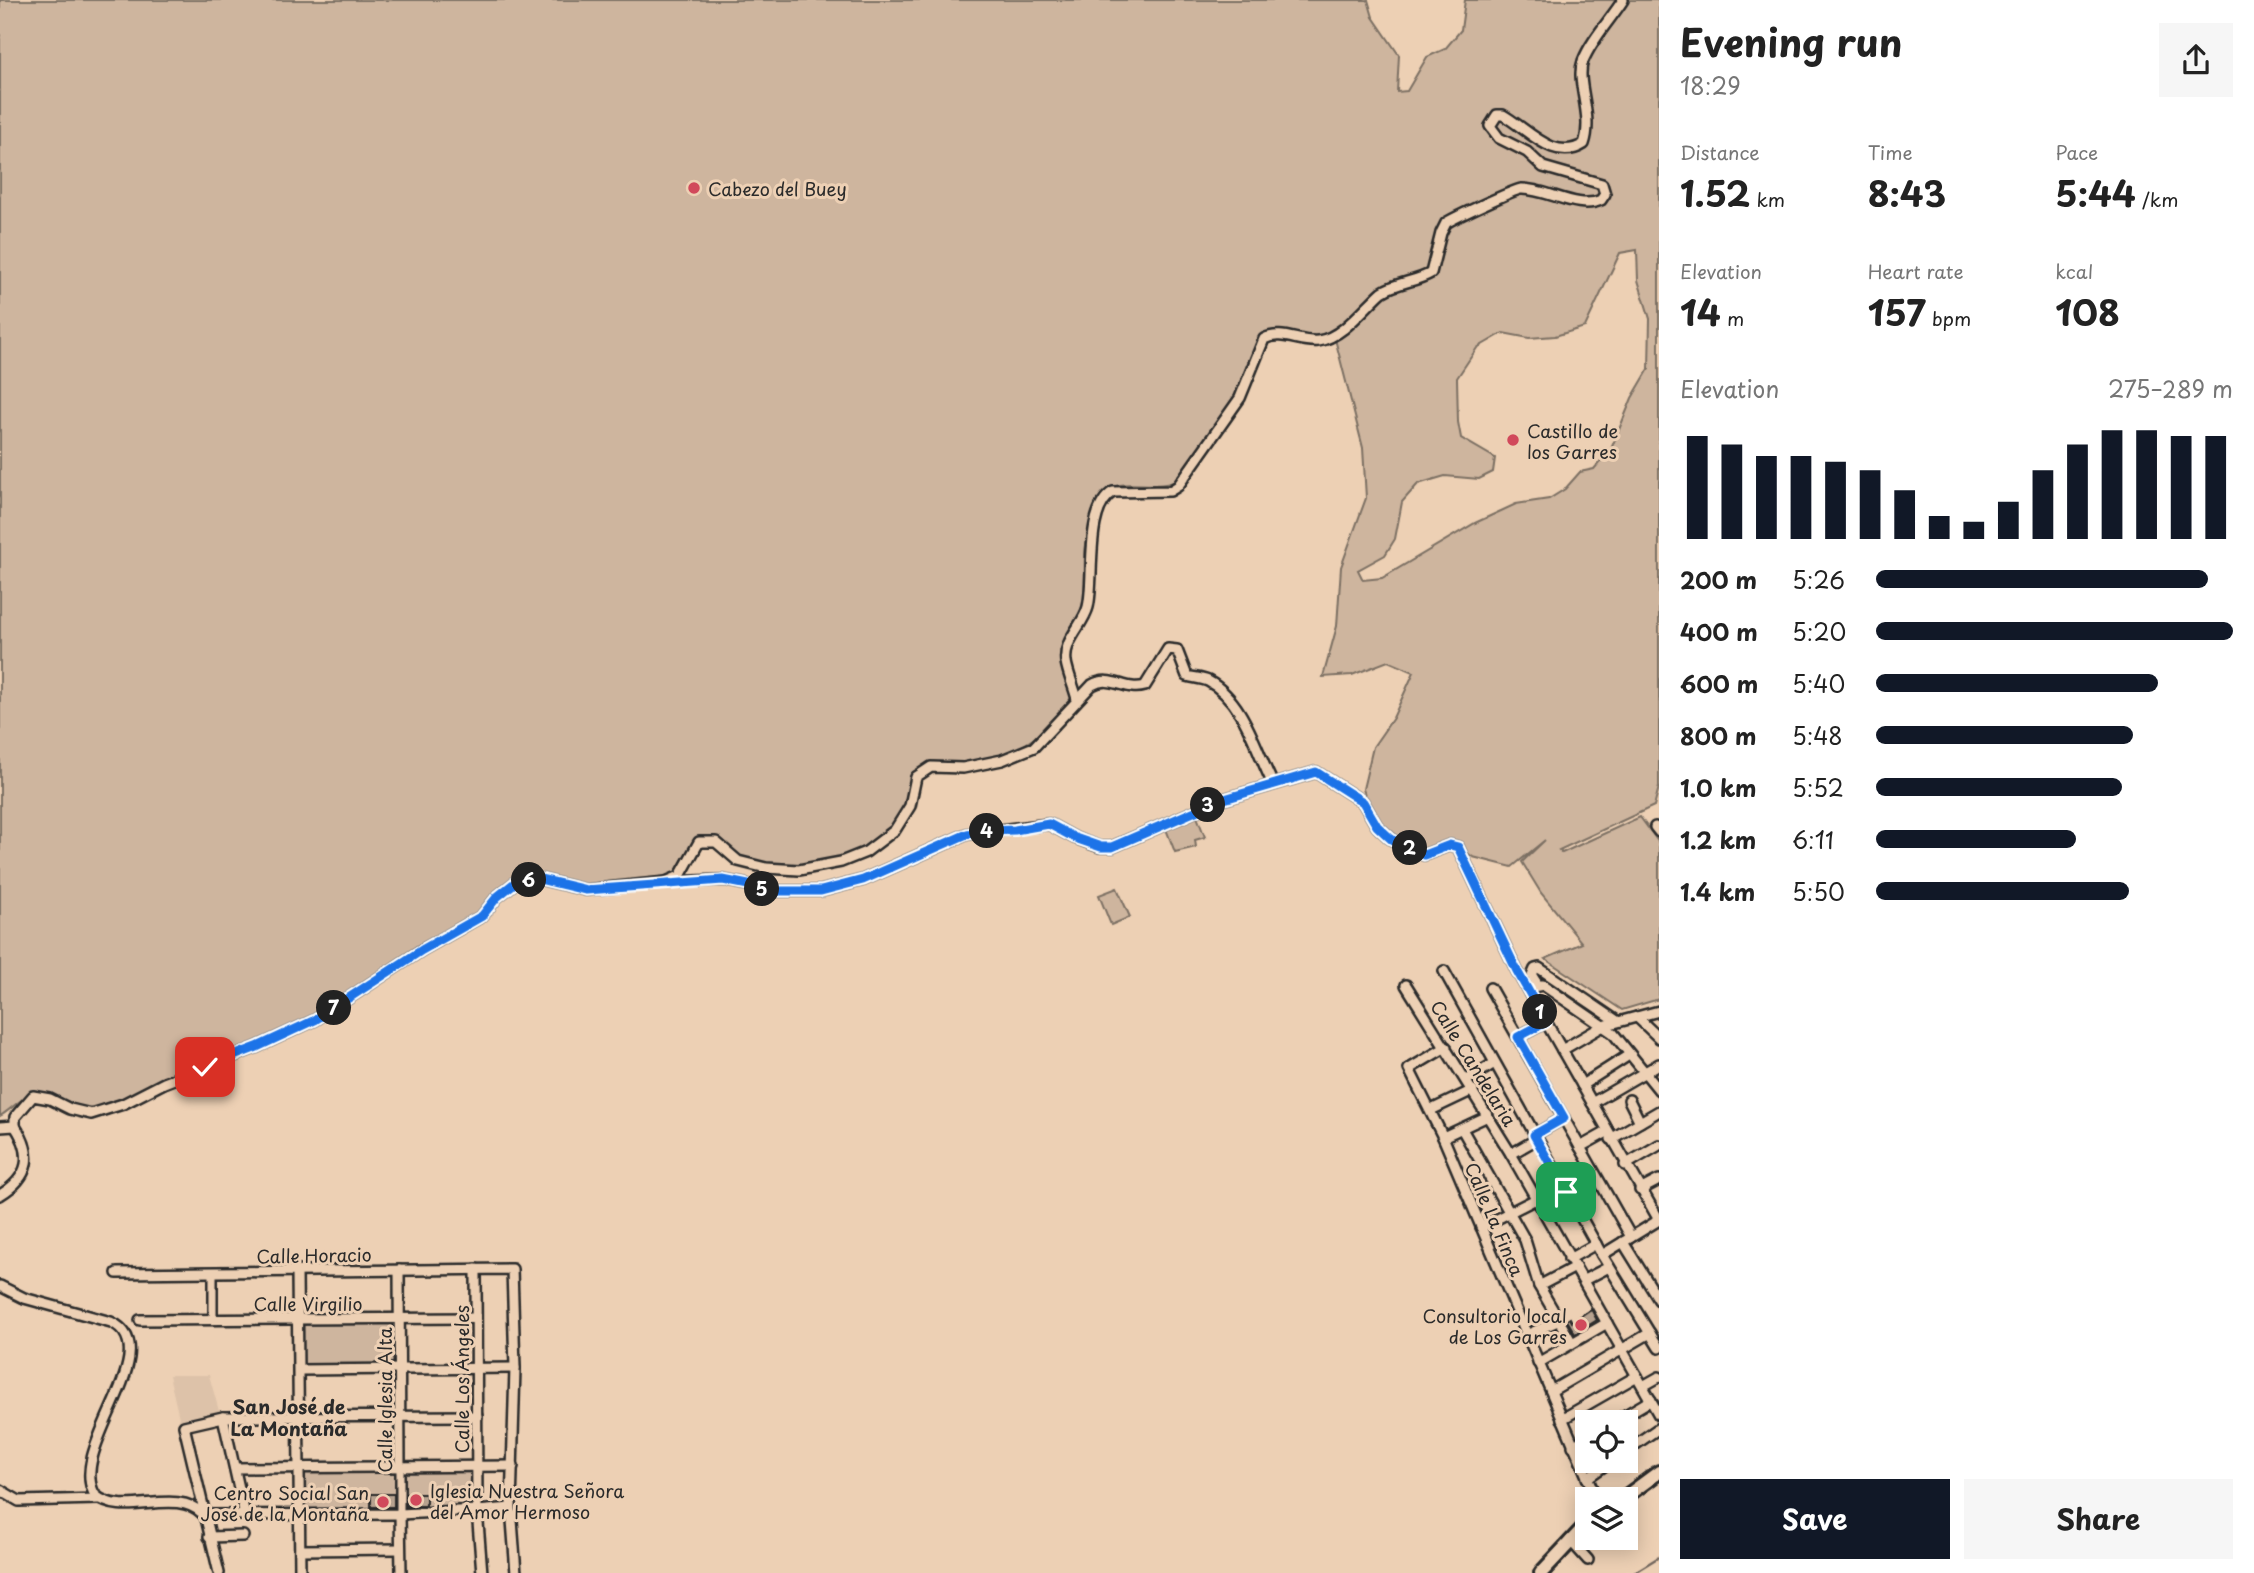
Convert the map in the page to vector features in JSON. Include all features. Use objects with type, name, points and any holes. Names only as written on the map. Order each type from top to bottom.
[{"type":"main road","points":[[1638,1487],[1659,1472]]},
{"type":"main road","points":[[1541,1573],[1575,1535]]},
{"type":"street","points":[[1077,699],[1066,661],[1068,646],[1088,607],[1091,547],[1107,495],[1128,491],[1170,491],[1178,486],[1240,398],[1264,339],[1275,335],[1313,341],[1328,338],[1390,287],[1422,279],[1432,273],[1441,233],[1446,223],[1516,189],[1534,190],[1586,203],[1601,200],[1605,194],[1602,184],[1543,167],[1527,152],[1499,138],[1490,126],[1497,115],[1503,115],[1543,144],[1573,150],[1584,144],[1588,132],[1582,61],[1623,0]]},
{"type":"street","points":[[666,883],[680,876],[699,842],[716,842],[738,861],[766,868],[799,870],[841,862],[866,852],[895,831],[909,806],[916,777],[930,767],[962,768],[1002,760],[1034,747],[1091,685],[1104,679],[1137,689],[1145,687],[1168,649],[1177,650],[1186,676],[1207,680],[1217,687],[1237,710],[1273,784]]},
{"type":"street","points":[[0,1195],[16,1185],[27,1166],[23,1138],[15,1126],[15,1117],[33,1096],[50,1099],[70,1109],[91,1114],[122,1104],[164,1083],[257,1047],[315,1020],[422,950],[482,916],[497,897],[517,881],[540,879],[586,890],[723,880],[779,891],[821,891],[863,880],[967,834],[1049,824],[1075,838],[1101,847],[1112,847],[1221,800],[1316,772],[1363,802],[1377,826],[1391,839],[1424,855],[1450,845],[1458,847],[1519,974],[1625,1165],[1659,1220],[1602,1255]]},
{"type":"street","points":[[1519,974],[1539,968],[1546,971],[1617,1021]]},
{"type":"street","points":[[1444,971],[1493,1064],[1609,1267],[1659,1348]]},
{"type":"street","points":[[1532,972],[1538,985]]},
{"type":"street","name":"Calle Candelaria","points":[[1406,985],[1511,1154],[1659,1415]]},
{"type":"street","points":[[1530,994],[1534,987],[1543,985],[1603,1026],[1659,1090]]},
{"type":"street","points":[[1490,988],[1580,1147],[1659,1300]]},
{"type":"street","points":[[1562,1051],[1603,1026],[1659,1011]]},
{"type":"street","points":[[1637,1017],[1659,1038]]},
{"type":"street","points":[[1518,1037],[1546,1022]]},
{"type":"street","name":"Calle La Finca","points":[[1446,1047],[1409,1069],[1443,1137],[1591,1487]]},
{"type":"street","points":[[1582,1085],[1629,1055]]},
{"type":"street","points":[[1467,1080],[1493,1064]]},
{"type":"street","points":[[1592,1103],[1659,1064]]},
{"type":"street","points":[[1431,1110],[1473,1090]]},
{"type":"street","points":[[1629,1100],[1640,1122]]},
{"type":"street","points":[[1580,1147],[1640,1122],[1659,1111]]},
{"type":"street","points":[[1443,1137],[1488,1116]]},
{"type":"street","points":[[1511,1154],[1564,1118]]},
{"type":"street","points":[[0,1127],[15,1126]]},
{"type":"street","points":[[1462,1129],[1525,1240],[1539,1286],[1572,1343]]},
{"type":"street","points":[[1625,1165],[1659,1146]]},
{"type":"street","points":[[1640,1190],[1659,1180]]},
{"type":"street","points":[[1481,1227],[1536,1199]]},
{"type":"street","points":[[1539,1286],[1596,1244]]},
{"type":"street","points":[[1584,1280],[1609,1267]]},
{"type":"street","name":"Calle Los Ángeles","points":[[476,1269],[477,1510],[482,1573]]},
{"type":"street","name":"Calle Horacio","points":[[117,1273],[512,1269],[515,1368]]},
{"type":"street","name":"Calle Iglesia Alta","points":[[399,1270],[401,1573]]},
{"type":"street","points":[[298,1271],[300,1573]]},
{"type":"street","points":[[213,1272],[213,1319]]},
{"type":"street","points":[[0,1286],[24,1297],[111,1322],[119,1326],[129,1339],[131,1346],[128,1367],[93,1457],[90,1484],[99,1499]]},
{"type":"street","name":"Calle Virgilio","points":[[139,1320],[476,1318]]},
{"type":"street","points":[[1526,1335],[1558,1321]]},
{"type":"street","points":[[1538,1363],[1607,1323]]},
{"type":"street","points":[[1550,1391],[1650,1333]]},
{"type":"street","points":[[299,1370],[515,1368],[510,1507],[516,1573]]},
{"type":"street","points":[[1562,1419],[1637,1376]]},
{"type":"street","points":[[1643,1386],[1659,1377]]},
{"type":"street","points":[[1634,1410],[1651,1400]]},
{"type":"street","points":[[219,1573],[184,1426],[223,1417],[477,1416]]},
{"type":"street","points":[[223,1417],[245,1515]]},
{"type":"street","points":[[1638,1442],[1659,1427]]},
{"type":"street","points":[[235,1468],[513,1466]]},
{"type":"street","points":[[1587,1478],[1594,1473]]},
{"type":"street","points":[[0,1490],[19,1501],[99,1499],[114,1503],[187,1505],[197,1508],[204,1515],[400,1514],[510,1507]]},
{"type":"street","points":[[209,1537],[243,1536]]},
{"type":"street","points":[[1570,1540],[1588,1560]]},
{"type":"street","points":[[300,1550],[400,1549]]},
{"type":"shaded area","points":[[0,0],[1368,0],[1373,17],[1399,55],[1397,92],[1407,91],[1427,57],[1445,49],[1461,30],[1465,0],[1659,0],[1659,787],[1654,806],[1559,850],[1562,853],[1640,817],[1659,843],[1659,999],[1622,1010],[1545,959],[1582,943],[1541,893],[1522,862],[1545,840],[1512,867],[1473,857],[1452,842],[1426,850],[1404,841],[1372,816],[1363,789],[1373,747],[1393,718],[1414,672],[1388,661],[1352,675],[1323,677],[1337,626],[1341,567],[1366,498],[1363,448],[1333,331],[1321,336],[1268,334],[1240,389],[1181,478],[1163,484],[1117,486],[1109,489],[1101,500],[1086,548],[1081,609],[1062,649],[1062,666],[1071,698],[1060,713],[1038,735],[1012,751],[981,760],[915,771],[903,812],[876,842],[839,859],[818,864],[777,866],[748,860],[715,841],[694,840],[674,875],[658,880],[593,887],[540,876],[511,883],[502,887],[474,917],[418,945],[315,1017],[271,1039],[101,1109],[82,1107],[55,1097],[37,1094],[27,1097],[0,1116]],"holes":[[[1637,250],[1638,280],[1650,319],[1649,369],[1632,398],[1611,449],[1594,469],[1580,472],[1565,489],[1549,499],[1516,504],[1475,523],[1382,578],[1363,580],[1358,570],[1385,555],[1395,539],[1402,502],[1418,484],[1445,476],[1479,479],[1493,472],[1495,458],[1461,438],[1458,422],[1457,378],[1477,348],[1503,333],[1529,338],[1555,336],[1585,327],[1620,253]]]},
{"type":"shaded area","points":[[1196,814],[1205,837],[1195,840],[1196,847],[1175,852],[1166,829]]},
{"type":"shaded area","points":[[1117,888],[1130,917],[1111,925],[1099,895]]},
{"type":"shaded area","points":[[399,1318],[400,1369],[299,1370],[298,1319]]},
{"type":"shaded area","points":[[169,1375],[209,1375],[219,1411],[180,1422]]},
{"type":"shaded area","points":[[477,1466],[477,1510],[300,1515],[300,1467]]},
{"type":"building","points":[[1591,1309],[1597,1320],[1575,1334],[1567,1320],[1570,1318],[1572,1322]]},
{"type":"building","name":"Centro Social San José de la Montaña","points":[[371,1494],[394,1494],[394,1507],[371,1507]]},
{"type":"building","name":"Iglesia Nuestra Señora del Amor Hermoso","points":[[406,1494],[426,1494],[426,1506],[406,1506]]},
{"type":"waterway","points":[[1633,1573],[1659,1557]]},
{"type":"place","name":"Cabezo del Buey","points":[[694,188]]},
{"type":"place","name":"Castillo de los Garres","points":[[1513,440]]},
{"type":"place","name":"Consultorio local de Los Garres","points":[[1581,1325]]},
{"type":"place","name":"Iglesia Nuestra Señora del Amor Hermoso","points":[[416,1500]]},
{"type":"place","name":"Centro Social San José de la Montaña","points":[[383,1502]]},
{"type":"district","name":"San José de La Montaña","points":[[289,1417]]},
{"type":"route","points":[[205,1067],[315,1020],[422,950],[482,916],[497,897],[517,881],[540,879],[586,890],[723,880],[779,891],[821,891],[863,880],[967,834],[1049,824],[1065,830],[1075,838],[1101,847],[1112,847],[1221,800],[1316,772],[1363,802],[1377,826],[1391,839],[1424,855],[1450,845],[1455,844],[1458,847],[1517,971],[1546,1022],[1518,1037],[1564,1118],[1534,1135],[1566,1192]]}]
